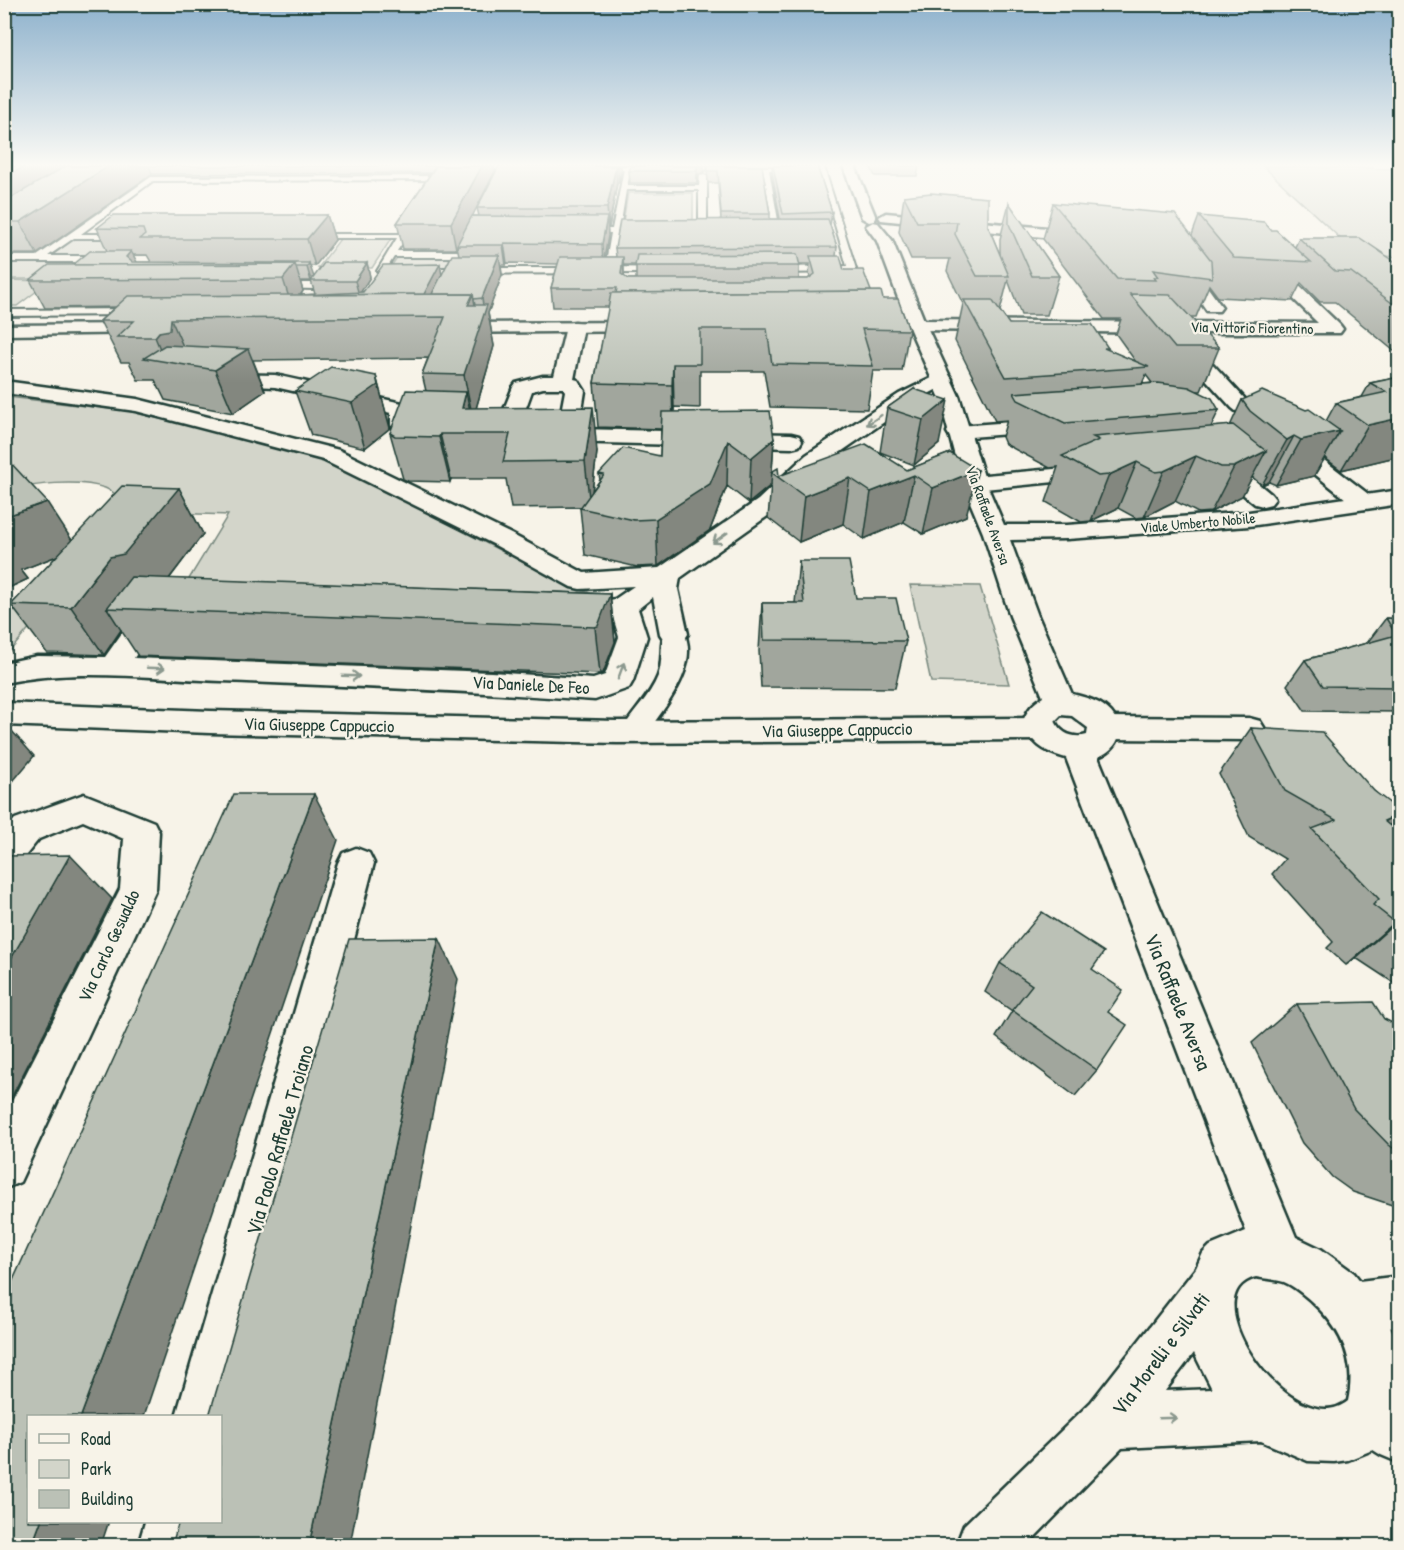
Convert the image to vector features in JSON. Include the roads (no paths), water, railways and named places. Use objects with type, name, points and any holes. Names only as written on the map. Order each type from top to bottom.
[{"type":"street","name":"Via Raffaele Aversa","points":[[884,238],[905,325],[942,379],[974,483],[995,532],[1024,616],[1061,704],[1083,708],[1093,714],[1092,739],[1279,1255]]},
{"type":"street","points":[[1097,238],[1110,239]]},
{"type":"street","points":[[1191,247],[1169,245],[1213,307]]},
{"type":"street","name":"Via Vittorio Fiorentino","points":[[905,325],[1334,329],[1251,253],[1281,255]]},
{"type":"street","points":[[1006,305],[1014,325]]},
{"type":"street","points":[[432,328],[669,326]]},
{"type":"street","points":[[563,382],[575,327]]},
{"type":"street","points":[[1169,327],[1239,404],[1364,502]]},
{"type":"street","points":[[4,330],[171,329]]},
{"type":"street","points":[[548,620],[623,606],[767,505],[814,460],[906,398],[942,379]]},
{"type":"street","points":[[197,380],[275,381],[402,409],[402,425],[449,427]]},
{"type":"street","points":[[507,429],[523,387],[543,382],[563,382],[571,384],[575,391],[567,435]]},
{"type":"street","points":[[12,388],[137,405],[331,455],[502,539],[580,581],[667,576]]},
{"type":"street","points":[[958,432],[1072,423]]},
{"type":"street","points":[[484,428],[567,435],[791,441]]},
{"type":"street","points":[[1206,456],[1282,515]]},
{"type":"street","points":[[974,483],[1125,470]]},
{"type":"street","name":"Viale Umberto Nobile","points":[[995,532],[1067,532],[1249,519],[1400,497]]},
{"type":"street","points":[[634,732],[663,692],[676,664],[677,649],[665,589],[667,576]]},
{"type":"street","name":"Via Daniele De Feo","points":[[4,673],[37,666],[113,667],[491,682],[595,690],[618,681],[633,637],[623,606]]},
{"type":"street","points":[[113,667],[151,612],[183,613]]},
{"type":"street","points":[[1061,704],[1042,711],[1039,723],[1041,729],[1057,743],[1249,729]]},
{"type":"street","name":"Via Giuseppe Cappuccio","points":[[4,714],[210,722],[634,732],[1041,729]]},
{"type":"street","name":"Via Carlo Gesualdo","points":[[4,856],[27,829],[84,807],[142,832],[138,888],[4,1166]]},
{"type":"street","name":"Via Paolo Raffaele Troiano","points":[[203,1415],[356,863]]},
{"type":"street","points":[[1256,1253],[1279,1255],[1304,1266],[1329,1283],[1351,1307],[1368,1335],[1378,1366],[1378,1393],[1385,1427],[1327,1436],[1298,1430],[1268,1414],[1244,1391],[1225,1364],[1213,1336],[1209,1310],[1212,1286],[1221,1268],[1236,1257],[1256,1253]]},
{"type":"street","name":"Via Morelli e Silvati","points":[[985,1545],[1110,1421],[1212,1286]]},
{"type":"street","points":[[1351,1307],[1400,1301]]},
{"type":"street","name":"Via Morelli e Silvati","points":[[1110,1421],[1268,1414]]},
{"type":"street","points":[[167,1545],[173,1523]]},
{"type":"lane","points":[[39,259],[69,238]]},
{"type":"lane","points":[[375,281],[401,238]]},
{"type":"lane","points":[[609,270],[614,238]]},
{"type":"lane","points":[[768,270],[842,273],[852,269],[843,238]]},
{"type":"lane","points":[[391,254],[463,250],[450,275]]},
{"type":"lane","points":[[4,259],[151,259],[138,271],[160,271]]},
{"type":"lane","points":[[631,281],[632,270]]},
{"type":"lane","points":[[370,271],[450,275],[666,270]]},
{"type":"lane","points":[[801,270],[804,281]]},
{"type":"lane","points":[[269,286],[314,286]]},
{"type":"lane","points":[[25,313],[41,300]]},
{"type":"lane","points":[[4,313],[143,312]]}]
